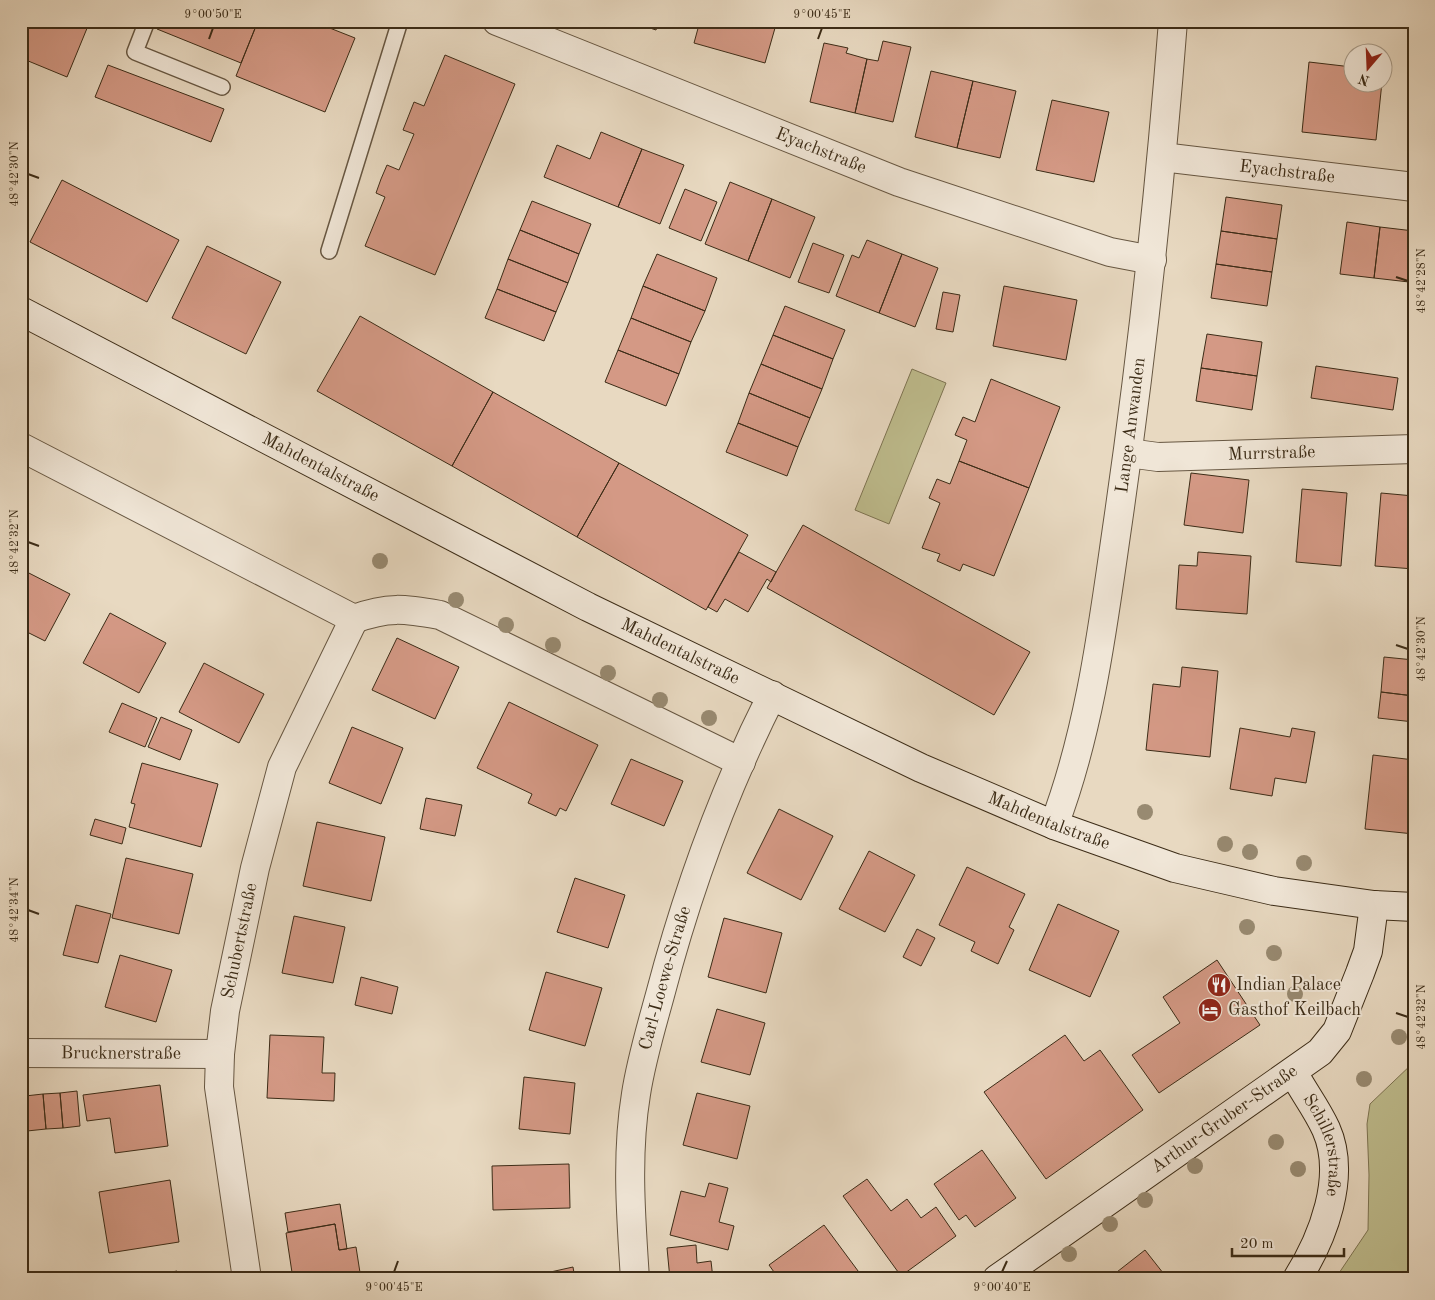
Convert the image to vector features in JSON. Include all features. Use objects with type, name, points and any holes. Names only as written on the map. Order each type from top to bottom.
[{"type":"street","name":"Eyachstraße","points":[[497,21],[899,182],[1110,252],[1152,260]]},
{"type":"street","name":"Lange Anwanden","points":[[1054,825],[1075,761],[1097,667],[1128,453],[1152,260],[1173,21]]},
{"type":"street","name":"Eyachstraße","points":[[1162,157],[1414,187]]},
{"type":"street","name":"Mahdentalstraße","points":[[21,312],[588,607],[920,768],[1054,825],[1175,868],[1220,880],[1274,891],[1374,905],[1414,908]]},
{"type":"street","points":[[21,447],[354,619],[377,610],[404,608],[440,615],[741,762]]},
{"type":"street","name":"Murrstraße","points":[[1128,453],[1158,457],[1414,449]]},
{"type":"street","name":"Schubertstraße","points":[[247,1279],[219,1087],[220,1054],[225,1011],[255,868],[282,767],[354,619]]},
{"type":"street","name":"Carl-Loewe-Straße","points":[[635,1279],[631,1221],[631,1148],[636,1094],[674,939],[701,860],[741,762],[772,695]]},
{"type":"street","name":"Arthur-Gruber-Straße","points":[[997,1279],[1320,1052],[1337,1031],[1368,951],[1374,905]]},
{"type":"street","name":"Brucknerstraße","points":[[21,1053],[220,1054]]},
{"type":"street","name":"Schillerstraße","points":[[1293,1072],[1326,1129],[1333,1157],[1332,1186],[1327,1214],[1306,1265],[1297,1279]]},
{"type":"lane","points":[[148,21],[135,52],[222,87]]},
{"type":"lane","points":[[329,251],[400,21]]},
{"type":"shaded area","points":[[912,369],[946,383],[889,524],[855,510]]},
{"type":"shaded area","points":[[1414,1062],[1414,1279],[1335,1279],[1368,1230],[1369,1175],[1367,1124],[1370,1104]]},
{"type":"building","points":[[21,21],[90,21],[67,77],[21,58]]},
{"type":"building","points":[[160,21],[258,21],[241,63],[157,29]]},
{"type":"building","points":[[258,21],[312,21],[355,38],[325,112],[236,76]]},
{"type":"building","points":[[629,21],[659,21],[656,30]]},
{"type":"building","points":[[700,21],[777,21],[765,63],[694,43]]},
{"type":"building","points":[[883,41],[911,47],[893,122],[855,113],[867,59],[878,61]]},
{"type":"building","points":[[824,43],[848,48],[846,53],[867,59],[855,113],[810,102]]},
{"type":"building","points":[[445,55],[515,84],[435,275],[365,246],[385,197],[376,193],[381,179],[387,165],[399,170],[414,134],[403,130],[414,102],[424,106]]},
{"type":"building","points":[[1309,62],[1342,66],[1342,92],[1381,92],[1376,140],[1302,132]]},
{"type":"building","points":[[108,65],[224,109],[211,142],[95,97]]},
{"type":"building","points":[[931,71],[973,81],[957,148],[915,137]]},
{"type":"building","points":[[973,81],[1016,91],[1000,158],[957,148]]},
{"type":"building","points":[[1052,100],[1109,112],[1094,182],[1036,170]]},
{"type":"building","points":[[1414,101],[1414,142],[1410,141]]},
{"type":"building","points":[[601,132],[642,149],[618,207],[544,177],[557,145],[590,159]]},
{"type":"building","points":[[642,149],[684,165],[660,224],[618,207]]},
{"type":"building","points":[[62,180],[179,240],[147,302],[30,242]]},
{"type":"building","points":[[730,182],[772,199],[748,261],[705,244]]},
{"type":"building","points":[[685,189],[717,202],[701,241],[669,228]]},
{"type":"building","points":[[1226,197],[1282,205],[1277,239],[1221,231]]},
{"type":"building","points":[[772,199],[815,217],[790,278],[748,261]]},
{"type":"building","points":[[532,201],[591,224],[579,254],[520,230]]},
{"type":"building","points":[[1347,222],[1380,227],[1374,278],[1340,274]]},
{"type":"building","points":[[1380,227],[1414,231],[1409,282],[1374,278]]},
{"type":"building","points":[[520,230],[579,254],[568,283],[508,259]]},
{"type":"building","points":[[1221,231],[1277,239],[1272,272],[1216,264]]},
{"type":"building","points":[[867,240],[902,254],[879,313],[836,296],[852,255],[859,258]]},
{"type":"building","points":[[813,243],[844,255],[829,293],[798,282]]},
{"type":"building","points":[[207,246],[281,282],[246,354],[172,318]]},
{"type":"building","points":[[657,254],[717,278],[705,311],[643,286]]},
{"type":"building","points":[[902,254],[938,268],[915,327],[879,313]]},
{"type":"building","points":[[508,259],[568,283],[556,312],[497,289]]},
{"type":"building","points":[[1216,264],[1272,272],[1267,306],[1211,298]]},
{"type":"building","points":[[643,286],[705,311],[691,342],[631,318]]},
{"type":"building","points":[[1004,286],[1077,300],[1066,360],[993,346]]},
{"type":"building","points":[[497,289],[556,312],[544,341],[485,318]]},
{"type":"building","points":[[943,292],[960,295],[953,332],[936,329]]},
{"type":"building","points":[[785,306],[845,330],[833,359],[773,335]]},
{"type":"building","points":[[360,316],[493,392],[452,466],[317,391]]},
{"type":"building","points":[[631,318],[691,342],[679,374],[618,350]]},
{"type":"building","points":[[1207,334],[1262,342],[1257,376],[1201,368]]},
{"type":"building","points":[[773,335],[833,359],[822,389],[761,364]]},
{"type":"building","points":[[618,350],[679,374],[666,406],[605,382]]},
{"type":"building","points":[[761,364],[822,389],[810,418],[749,393]]},
{"type":"building","points":[[1316,366],[1398,378],[1393,410],[1311,398]]},
{"type":"building","points":[[1201,368],[1257,376],[1252,410],[1196,401]]},
{"type":"building","points":[[991,379],[1060,407],[1029,488],[959,461],[967,440],[955,435],[963,417],[975,422]]},
{"type":"building","points":[[493,392],[619,463],[577,537],[452,466]]},
{"type":"building","points":[[749,393],[810,418],[798,447],[738,423]]},
{"type":"building","points":[[738,423],[798,447],[787,476],[726,452]]},
{"type":"building","points":[[959,461],[1029,488],[994,576],[963,564],[960,571],[937,561],[940,554],[922,548],[940,503],[929,498],[937,479],[950,484]]},
{"type":"building","points":[[619,463],[748,535],[706,610],[577,537]]},
{"type":"building","points":[[1191,473],[1249,480],[1243,533],[1184,525]]},
{"type":"building","points":[[1302,489],[1347,493],[1341,566],[1296,562]]},
{"type":"building","points":[[1381,493],[1414,496],[1414,569],[1375,566]]},
{"type":"building","points":[[803,525],[1030,652],[994,715],[767,588]]},
{"type":"building","points":[[739,552],[776,572],[771,582],[767,579],[748,612],[725,599],[717,612],[708,607]]},
{"type":"building","points":[[1198,552],[1251,556],[1247,614],[1176,609],[1179,565],[1197,566]]},
{"type":"building","points":[[21,569],[70,594],[45,641],[21,629]]},
{"type":"building","points":[[110,613],[166,643],[139,693],[83,663]]},
{"type":"building","points":[[397,638],[459,667],[435,719],[372,690]]},
{"type":"building","points":[[1384,657],[1414,660],[1414,696],[1381,692]]},
{"type":"building","points":[[204,663],[264,694],[239,743],[179,712]]},
{"type":"building","points":[[1182,667],[1218,671],[1210,757],[1146,750],[1153,684],[1180,687]]},
{"type":"building","points":[[1381,692],[1414,696],[1414,722],[1378,718]]},
{"type":"building","points":[[509,702],[598,745],[566,811],[560,808],[556,816],[528,803],[532,794],[477,768]]},
{"type":"building","points":[[122,703],[157,718],[145,747],[109,732]]},
{"type":"building","points":[[161,717],[192,730],[180,760],[148,747]]},
{"type":"building","points":[[352,727],[403,748],[381,804],[329,783]]},
{"type":"building","points":[[1240,728],[1290,737],[1292,728],[1315,732],[1306,783],[1275,778],[1272,796],[1230,789]]},
{"type":"building","points":[[1373,755],[1414,760],[1414,834],[1365,829]]},
{"type":"building","points":[[631,759],[683,781],[664,826],[611,804]]},
{"type":"building","points":[[142,763],[218,784],[201,847],[129,827],[135,804],[131,803]]},
{"type":"building","points":[[426,798],[462,805],[455,836],[420,829]]},
{"type":"building","points":[[779,809],[833,836],[801,900],[747,873]]},
{"type":"building","points":[[95,819],[126,828],[122,844],[90,835]]},
{"type":"building","points":[[317,822],[385,837],[371,901],[303,886]]},
{"type":"building","points":[[869,851],[915,875],[885,932],[839,909]]},
{"type":"building","points":[[126,858],[193,874],[179,934],[112,918]]},
{"type":"building","points":[[967,867],[1025,894],[1009,927],[1014,930],[998,964],[971,951],[975,942],[939,925]]},
{"type":"building","points":[[575,878],[625,895],[608,948],[557,932]]},
{"type":"building","points":[[1058,904],[1119,931],[1090,997],[1029,970]]},
{"type":"building","points":[[76,905],[111,914],[98,963],[63,955]]},
{"type":"building","points":[[294,916],[345,927],[333,983],[282,973]]},
{"type":"building","points":[[724,918],[782,933],[766,993],[708,977]]},
{"type":"building","points":[[917,929],[935,938],[921,966],[903,957]]},
{"type":"building","points":[[120,955],[172,970],[156,1022],[105,1007]]},
{"type":"building","points":[[1217,960],[1260,1025],[1159,1093],[1132,1055],[1180,1023],[1163,997]]},
{"type":"building","points":[[546,972],[602,988],[585,1046],[529,1030]]},
{"type":"building","points":[[361,977],[398,987],[392,1014],[355,1005]]},
{"type":"building","points":[[717,1009],[765,1023],[750,1075],[701,1062]]},
{"type":"building","points":[[270,1035],[324,1037],[322,1073],[335,1073],[334,1101],[267,1098]]},
{"type":"building","points":[[1065,1035],[1084,1061],[1100,1050],[1143,1110],[1046,1179],[984,1092]]},
{"type":"building","points":[[524,1077],[575,1083],[570,1134],[519,1129]]},
{"type":"building","points":[[160,1085],[168,1146],[115,1153],[110,1118],[87,1121],[83,1095]]},
{"type":"building","points":[[77,1091],[80,1126],[63,1128],[60,1093]]},
{"type":"building","points":[[60,1093],[63,1128],[46,1129],[43,1094]]},
{"type":"building","points":[[697,1093],[750,1106],[737,1159],[683,1145]]},
{"type":"building","points":[[43,1094],[46,1129],[27,1131],[25,1096]]},
{"type":"building","points":[[21,1096],[25,1096],[27,1131],[21,1131]]},
{"type":"building","points":[[982,1150],[1016,1198],[975,1227],[966,1215],[959,1220],[934,1184]]},
{"type":"building","points":[[569,1164],[570,1208],[493,1210],[492,1166]]},
{"type":"building","points":[[867,1179],[891,1211],[907,1199],[921,1218],[936,1207],[956,1236],[901,1276],[843,1196]]},
{"type":"building","points":[[170,1180],[179,1242],[109,1253],[99,1192]]},
{"type":"building","points":[[709,1183],[728,1188],[719,1222],[734,1226],[728,1250],[670,1235],[681,1191],[705,1197]]},
{"type":"building","points":[[340,1204],[347,1249],[339,1250],[335,1224],[288,1232],[285,1213]]},
{"type":"building","points":[[335,1224],[339,1250],[356,1247],[361,1279],[293,1279],[286,1233]]},
{"type":"building","points":[[824,1225],[864,1279],[779,1279],[769,1265]]},
{"type":"building","points":[[696,1245],[697,1263],[711,1261],[713,1279],[670,1279],[667,1248]]},
{"type":"building","points":[[1145,1250],[1167,1278],[1108,1279]]},
{"type":"building","points":[[573,1267],[575,1279],[519,1279]]},
{"type":"building","points":[[177,1271],[179,1279],[134,1279]]},
{"type":"place","name":"Indian Palace","points":[[1219,985]]},
{"type":"place","name":"Gasthof Keilbach","points":[[1210,1010]]}]
